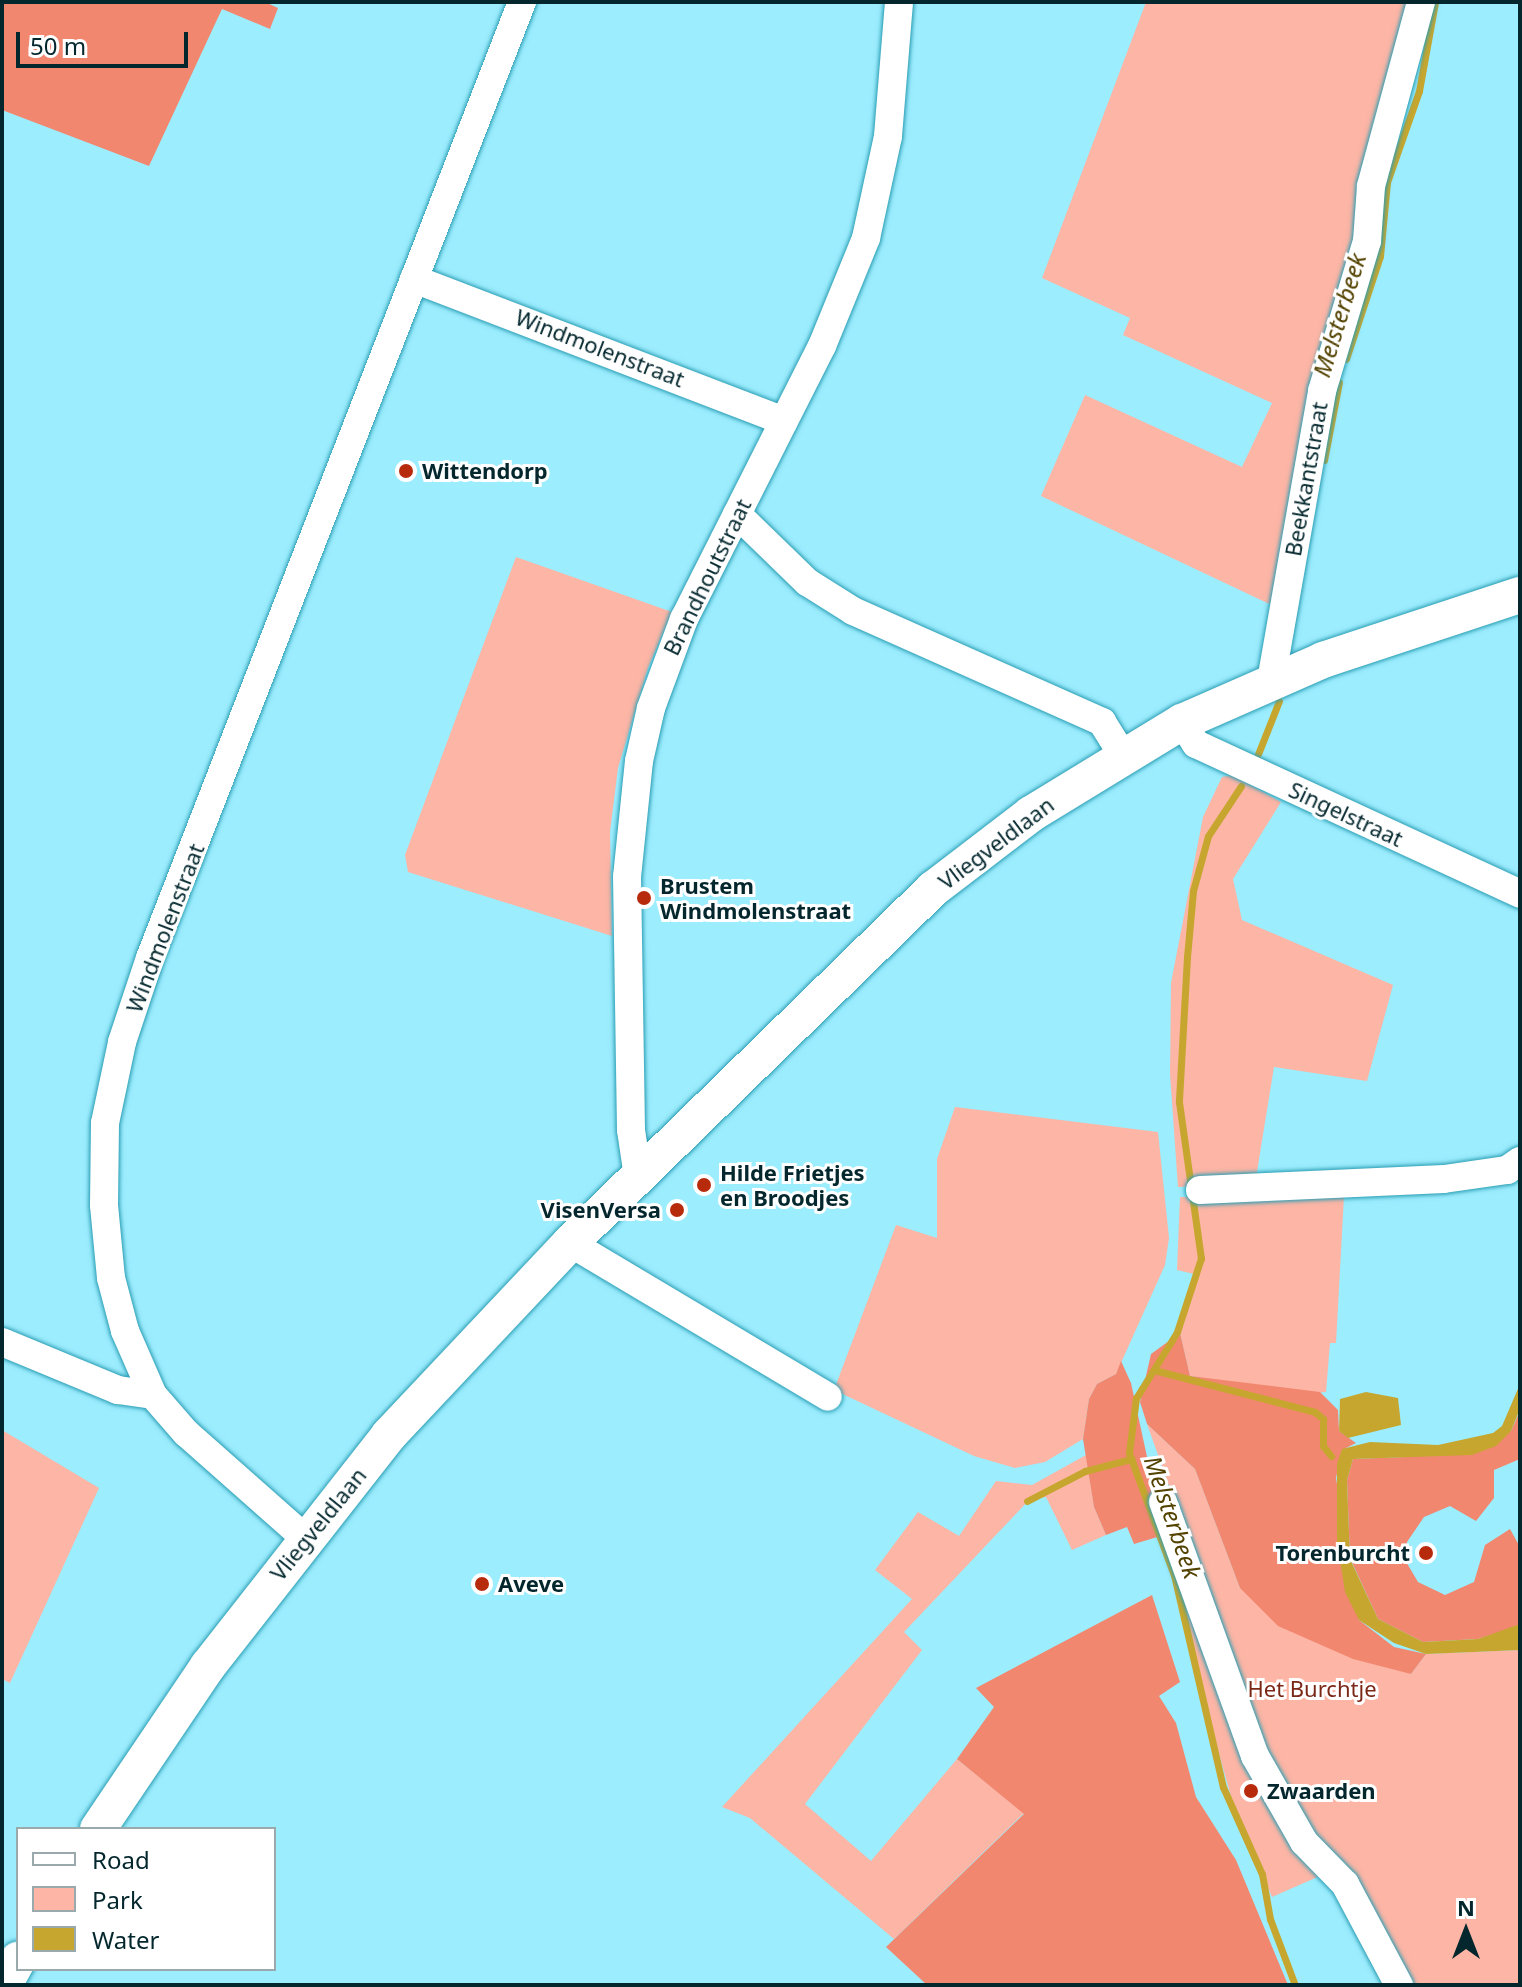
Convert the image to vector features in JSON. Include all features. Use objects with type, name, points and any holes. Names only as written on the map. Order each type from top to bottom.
[{"type":"main road","name":"Vliegveldlaan","points":[[99,1827],[208,1666],[389,1435],[570,1243],[933,889],[1031,814],[1182,722],[1271,681],[1520,595]]},
{"type":"main road","points":[[4,1985],[16,1964]]},
{"type":"street","name":"Windmolenstraat","points":[[306,1539],[186,1433],[153,1395],[125,1331],[111,1278],[104,1205],[105,1123],[122,1042],[381,355],[414,279],[522,2]]},
{"type":"street","name":"Brandhoutstraat","points":[[638,1177],[631,1130],[630,814],[666,663],[784,421],[866,238],[888,136],[899,2]]},
{"type":"street","name":"Beekkantstraat","points":[[1271,681],[1322,391],[1367,241],[1371,186],[1421,2]]},
{"type":"street","name":"Windmolenstraat","points":[[414,279],[784,421]]},
{"type":"street","points":[[737,514],[807,582],[853,611],[1102,722],[1123,756]]},
{"type":"street","name":"Singelstraat","points":[[1182,722],[1196,744],[1520,894]]},
{"type":"street","points":[[1200,1190],[1444,1179],[1507,1170],[1520,1161]]},
{"type":"street","points":[[570,1243],[828,1397]]},
{"type":"street","points":[[2,1342],[118,1390],[153,1395]]},
{"type":"street","points":[[1163,1502],[1227,1682],[1278,1800],[1304,1842],[1345,1884],[1399,1985]]},
{"type":"green space","points":[[1146,2],[1416,2],[1278,608],[1041,496],[1085,395],[1242,467],[1272,403],[1123,335],[1130,318],[1042,278]]},
{"type":"green space","points":[[516,557],[672,612],[648,668],[618,768],[610,832],[612,936],[408,872],[405,855]]},
{"type":"green space","points":[[1232,775],[1281,802],[1233,879],[1242,920],[1393,985],[1367,1081],[1274,1067],[1255,1184],[1178,1187],[1170,1074],[1171,983],[1203,817],[1222,777]]},
{"type":"green space","points":[[955,1107],[1158,1132],[1169,1238],[1165,1265],[1116,1374],[1097,1384],[1089,1399],[1083,1439],[1045,1462],[1015,1468],[974,1456],[834,1390],[896,1225],[937,1238],[937,1159]]},
{"type":"green space","points":[[1344,1196],[1336,1343],[1330,1343],[1326,1392],[1303,1394],[1190,1376],[1180,1333],[1194,1274],[1177,1270],[1180,1197]]},
{"type":"green space","name":"Het Burchtje","points":[[1147,1424],[1195,1469],[1240,1588],[1411,1674],[1426,1654],[1520,1650],[1520,1985],[1412,1985],[1263,1751]]},
{"type":"green space","points":[[2,1430],[99,1488],[10,1683],[2,1679]]},
{"type":"green space","points":[[1086,1455],[1094,1507],[1106,1535],[1072,1550],[1046,1497],[1030,1499],[904,1632],[922,1650],[805,1804],[871,1861],[957,1759],[1024,1813],[894,1939],[750,1818],[722,1807],[912,1599],[875,1570],[918,1512],[959,1536],[996,1481],[1032,1485]]},
{"type":"green space","points":[[1177,1576],[1322,1875],[1272,1897],[1232,1800],[1184,1627]]},
{"type":"shaded area","points":[[2,2],[265,2],[278,8],[270,29],[222,9],[149,166],[2,110]]},
{"type":"shaded area","points":[[1180,1333],[1190,1376],[1320,1392],[1338,1410],[1339,1431],[1356,1443],[1342,1450],[1336,1478],[1359,1620],[1394,1647],[1426,1654],[1411,1674],[1353,1659],[1278,1626],[1240,1588],[1195,1469],[1147,1424],[1140,1402],[1151,1354]]},
{"type":"shaded area","points":[[1121,1361],[1131,1383],[1164,1535],[1134,1544],[1127,1527],[1106,1535],[1094,1507],[1083,1439],[1089,1399],[1097,1384],[1116,1374]]},
{"type":"shaded area","points":[[1520,1411],[1520,1459],[1494,1470],[1494,1498],[1476,1521],[1450,1506],[1424,1517],[1407,1542],[1405,1560],[1418,1582],[1445,1595],[1474,1582],[1485,1545],[1510,1529],[1520,1547],[1518,1626],[1478,1639],[1423,1642],[1378,1619],[1350,1558],[1347,1480],[1353,1459],[1405,1457],[1511,1431]]},
{"type":"shaded area","points":[[1152,1595],[1180,1682],[1159,1696],[1176,1723],[1196,1797],[1236,1860],[1288,1985],[927,1985],[886,1947],[1024,1814],[957,1759],[994,1707],[976,1688]]},
{"type":"water","points":[[1520,1384],[1520,1409],[1511,1431],[1496,1446],[1472,1455],[1353,1459],[1347,1480],[1350,1559],[1378,1619],[1423,1642],[1478,1639],[1520,1624],[1520,1650],[1426,1654],[1394,1643],[1359,1620],[1345,1592],[1337,1541],[1337,1464],[1342,1449],[1370,1442],[1438,1445],[1493,1433],[1502,1426]]},
{"type":"water","points":[[1366,1392],[1398,1398],[1401,1425],[1348,1438],[1339,1431],[1340,1399]]},
{"type":"waterway","name":"Melsterbeek","points":[[1346,359],[1380,256],[1387,182],[1419,91],[1435,2]]},
{"type":"waterway","name":"Melsterbeek","points":[[1324,460],[1339,382]]},
{"type":"waterway","name":"Melsterbeek","points":[[1258,754],[1279,701]]},
{"type":"waterway","name":"Melsterbeek","points":[[1241,786],[1208,836],[1193,891],[1187,957],[1179,1102],[1201,1258],[1177,1332],[1136,1398],[1129,1453],[1174,1575],[1223,1787],[1262,1874],[1270,1919],[1295,1985]]},
{"type":"waterway","points":[[1154,1370],[1315,1412],[1323,1419],[1323,1446],[1331,1456]]},
{"type":"waterway","points":[[1027,1501],[1085,1471],[1131,1459]]},
{"type":"place","name":"Wittendorp","points":[[406,471]]},
{"type":"place","name":"Brustem Windmolenstraat","points":[[644,898]]},
{"type":"place","name":"Hilde Frietjes en Broodjes","points":[[704,1185]]},
{"type":"place","name":"VisenVersa","points":[[677,1210]]},
{"type":"place","name":"Torenburcht","points":[[1426,1553]]},
{"type":"place","name":"Aveve","points":[[482,1584]]},
{"type":"place","name":"Zwaarden","points":[[1251,1791]]}]
